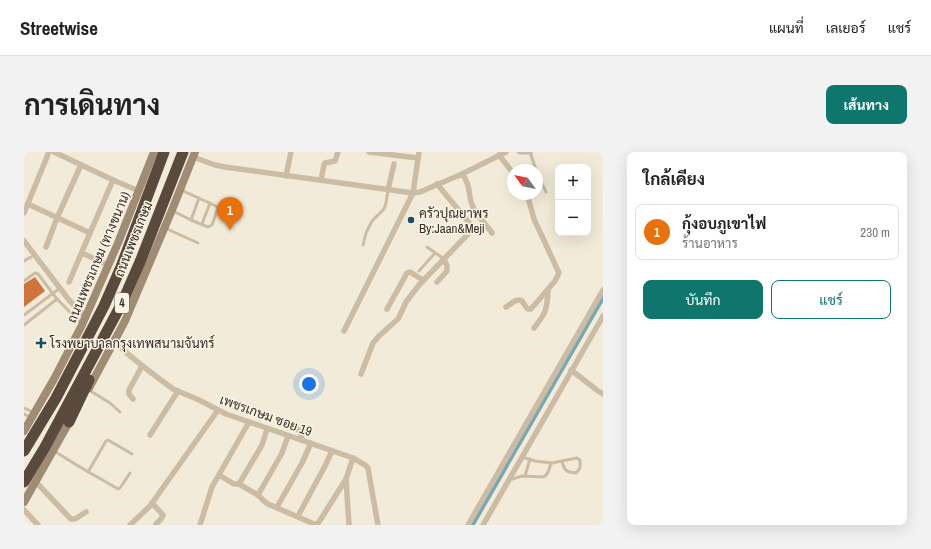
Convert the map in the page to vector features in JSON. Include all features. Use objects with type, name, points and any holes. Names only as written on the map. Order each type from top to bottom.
[{"type":"highway","name":"ถนนเพชรเกษม","points":[[24,451],[56,398],[104,306],[115,282],[164,152]]},
{"type":"highway","name":"ถนนเพชรเกษม","points":[[24,482],[45,447],[122,303],[190,154]]},
{"type":"highway","points":[[69,422],[122,303]]},
{"type":"main road","name":"ถนนเพชรเกษม (ทางขนาน)","points":[[24,431],[54,379],[83,321],[108,265],[154,152]]},
{"type":"main road","name":"4","points":[[24,502],[88,390],[125,321],[180,190],[190,154]]},
{"type":"street","points":[[24,214],[49,152]]},
{"type":"street","points":[[54,152],[81,166],[139,191]]},
{"type":"street","points":[[286,176],[291,152]]},
{"type":"street","points":[[320,180],[325,163],[335,161],[338,152]]},
{"type":"street","points":[[344,331],[413,193],[419,155],[370,152]]},
{"type":"street","points":[[190,154],[215,165],[226,167],[413,193],[420,192],[462,174],[506,152]]},
{"type":"street","points":[[499,155],[507,165]]},
{"type":"street","points":[[388,190],[394,164]]},
{"type":"street","points":[[46,247],[57,218],[81,166]]},
{"type":"street","points":[[462,174],[468,183],[473,207],[492,233]]},
{"type":"street","points":[[69,282],[113,180]]},
{"type":"street","points":[[361,374],[373,342],[398,319],[406,302],[423,280],[472,229],[472,225],[437,184]]},
{"type":"street","points":[[506,307],[516,300],[519,300],[526,308],[531,309],[548,290],[559,274],[534,219],[528,200]]},
{"type":"street","points":[[28,204],[90,233]]},
{"type":"street","points":[[24,242],[69,300],[83,321]]},
{"type":"street","points":[[82,254],[108,265]]},
{"type":"street","points":[[437,282],[447,271],[447,266],[444,259]]},
{"type":"street","points":[[388,309],[407,273],[413,273],[423,280]]},
{"type":"street","points":[[534,328],[546,311],[548,304],[548,290]]},
{"type":"street","points":[[468,525],[603,290]]},
{"type":"street","points":[[492,525],[484,523],[603,316]]},
{"type":"street","name":"เพชรเกษม ซอย 19","points":[[114,341],[142,366],[178,392],[199,400],[226,414],[353,458],[365,465],[368,468],[378,525]]},
{"type":"street","points":[[133,399],[128,394],[129,390],[142,366]]},
{"type":"street","points":[[572,370],[603,394]]},
{"type":"street","points":[[150,435],[178,392]]},
{"type":"street","points":[[130,525],[152,503],[218,410]]},
{"type":"street","points":[[200,525],[212,487],[249,422]]},
{"type":"street","points":[[287,424],[294,426],[302,434],[302,440]]},
{"type":"street","points":[[239,484],[262,445],[267,429]]},
{"type":"street","points":[[258,495],[282,452],[288,436]]},
{"type":"street","points":[[277,507],[302,463],[311,443]]},
{"type":"street","points":[[298,516],[332,451]]},
{"type":"street","points":[[219,475],[234,484],[239,484],[258,495],[264,501],[317,524],[346,479],[353,458]]},
{"type":"street","points":[[346,479],[349,525]]},
{"type":"street","points":[[36,482],[71,519],[75,519],[86,512]]},
{"type":"street","points":[[152,503],[163,515],[156,524]]},
{"type":"street","points":[[24,510],[38,525]]},
{"type":"lane","points":[[518,152],[531,153],[534,164]]},
{"type":"lane","points":[[543,186],[546,192]]},
{"type":"lane","points":[[172,210],[208,227],[212,225],[218,208],[180,190]]},
{"type":"lane","points":[[363,246],[366,233],[372,221],[384,209],[388,190]]},
{"type":"lane","points":[[191,220],[199,198]]},
{"type":"lane","points":[[202,224],[210,203]]},
{"type":"lane","points":[[164,228],[198,244]]},
{"type":"lane","points":[[427,247],[444,259]]},
{"type":"lane","points":[[419,271],[435,252]]},
{"type":"lane","points":[[24,261],[31,257]]},
{"type":"lane","points":[[24,281],[35,273],[38,274],[57,299],[83,321]]},
{"type":"lane","points":[[24,315],[60,288]]},
{"type":"lane","points":[[25,324],[57,299]]},
{"type":"lane","points":[[88,390],[110,403],[120,412]]},
{"type":"lane","points":[[24,408],[33,415]]},
{"type":"lane","points":[[24,414],[33,415]]},
{"type":"lane","points":[[88,472],[108,440],[132,454]]},
{"type":"lane","points":[[54,450],[118,489],[130,473]]},
{"type":"lane","points":[[522,457],[551,463],[577,458],[580,460],[580,468],[576,473],[567,472],[562,462]]},
{"type":"lane","points":[[525,476],[530,459]]},
{"type":"lane","points":[[509,480],[516,477],[525,476],[546,476],[551,463]]},
{"type":"building","points":[[35,277],[45,291],[24,307],[24,284]]},
{"type":"waterway","points":[[472,525],[603,297]]},
{"type":"place","name":"ครัวปุณยาพร By:Jaan&Meji","points":[[411,220]]},
{"type":"place","name":"กุ้งอบภูเขาไฟ","points":[[230,230]]},
{"type":"place","name":"โรงพยาบาลกรุงเทพสนามจันทร์","points":[[41,343]]}]
